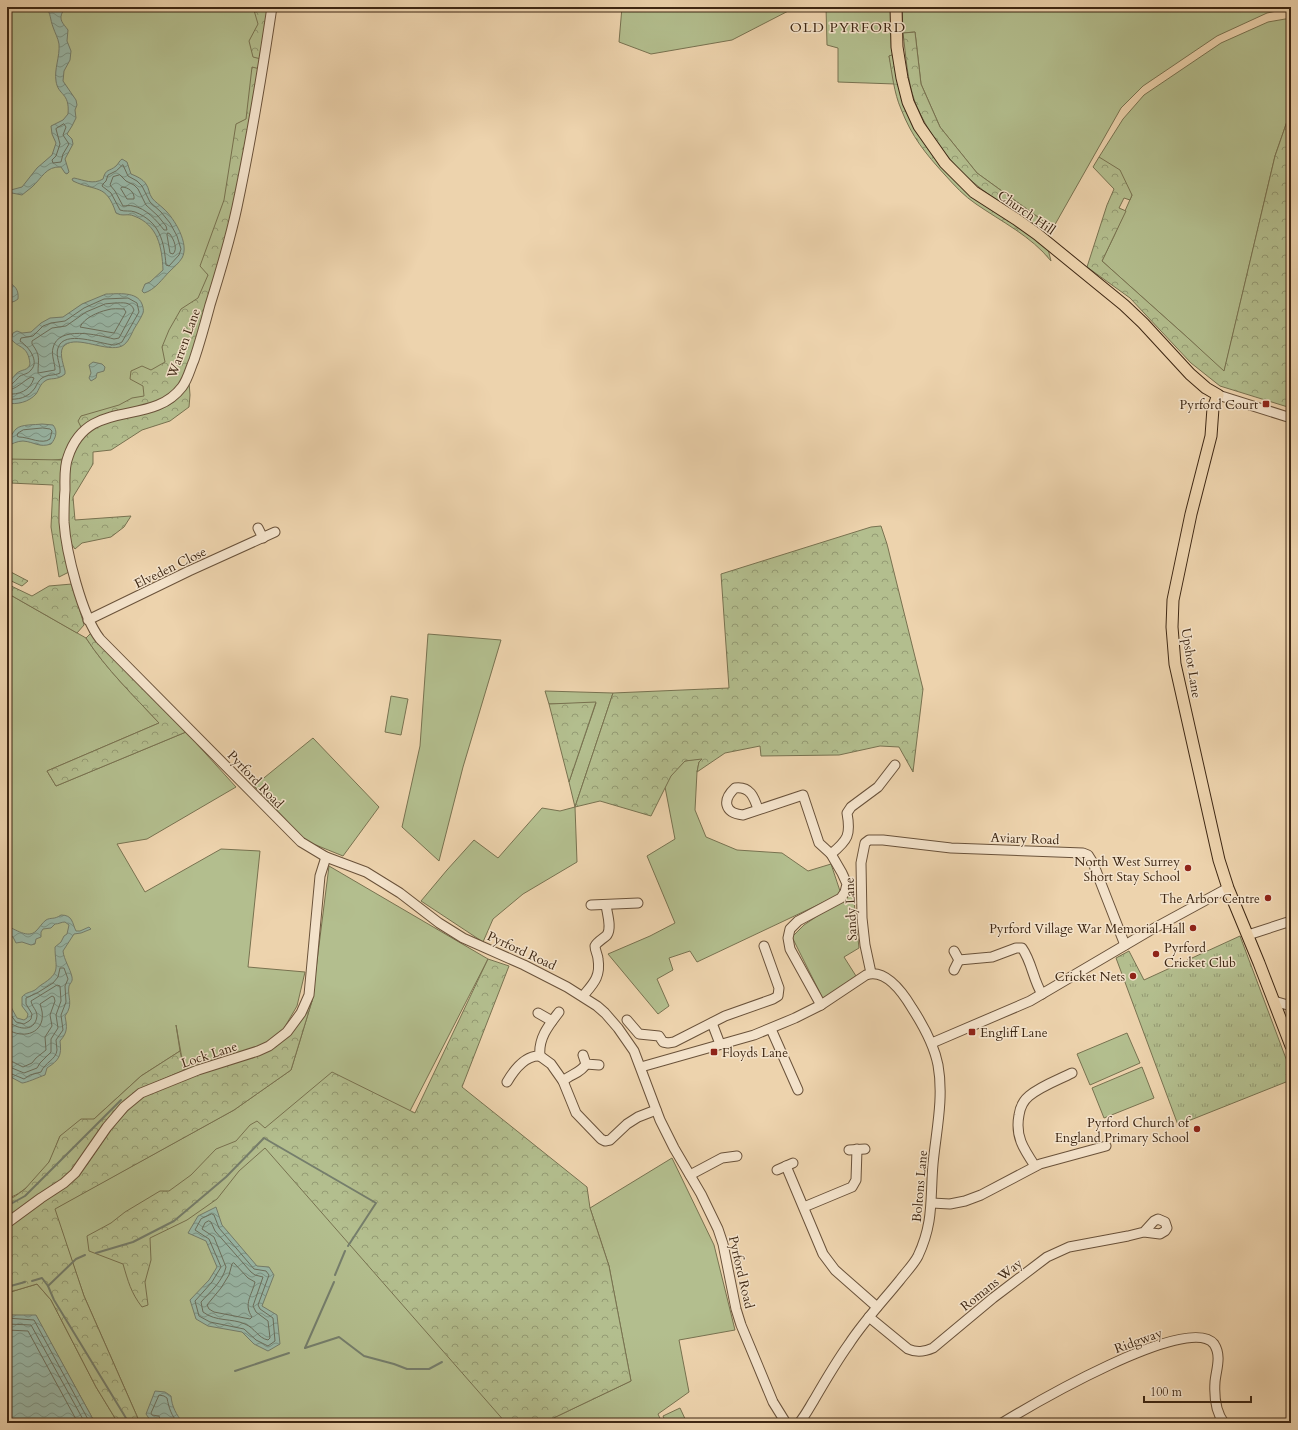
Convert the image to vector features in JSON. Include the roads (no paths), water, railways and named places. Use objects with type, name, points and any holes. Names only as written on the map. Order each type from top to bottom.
[{"type":"main road","name":"Church Hill","points":[[896,7],[897,47],[908,102],[919,126],[945,163],[974,192],[1037,234],[1124,305],[1143,323],[1190,374],[1206,388],[1218,395]]},
{"type":"main road","name":"Upshot Lane","points":[[1218,395],[1214,408],[1211,436],[1175,592],[1172,627],[1173,646],[1176,671],[1212,833],[1228,888],[1274,1001],[1288,1029],[1291,1046]]},
{"type":"street","name":"Warren Lane","points":[[88,620],[73,570],[65,534],[65,479],[67,460],[76,441],[90,426],[108,417],[161,404],[173,396],[182,387],[189,374],[204,327],[237,209],[259,96],[272,7]]},
{"type":"street","points":[[1218,395],[1291,418]]},
{"type":"street","points":[[258,528],[263,538]]},
{"type":"street","name":"Elveden Close","points":[[88,620],[275,532]]},
{"type":"street","name":"Pyrford Road","points":[[88,620],[100,639],[182,720],[296,838],[326,857],[366,872],[400,893],[439,923],[463,938],[555,980],[583,996],[605,1013],[618,1028],[634,1051],[656,1110],[674,1148],[701,1194],[718,1229],[723,1244],[736,1309],[741,1325],[773,1402],[786,1423]]},
{"type":"street","points":[[830,854],[842,845],[846,838],[849,830],[847,813],[851,806],[878,787],[895,765]]},
{"type":"street","points":[[758,809],[803,795],[819,842],[830,854],[842,872],[847,884],[845,892],[841,898],[798,921],[790,930],[788,938],[790,949],[821,1005]]},
{"type":"street","name":"Aviary Road","points":[[865,843],[869,840],[883,840],[951,848],[1088,855],[1093,863],[1112,915],[1125,945]]},
{"type":"street","name":"Sandy Lane","points":[[865,843],[861,863],[862,918],[865,945],[871,973]]},
{"type":"street","name":"Lock Lane","points":[[7,1223],[75,1174],[107,1127],[124,1107],[141,1093],[198,1070],[258,1051],[269,1046],[287,1032],[301,1014],[309,994],[320,876],[326,857]]},
{"type":"street","points":[[932,1043],[1000,1015],[1042,994],[1149,931],[1228,888]]},
{"type":"street","points":[[591,905],[638,903]]},
{"type":"street","points":[[583,996],[596,980],[598,975],[598,958],[595,946],[599,940],[607,934],[609,929],[606,905]]},
{"type":"street","points":[[1248,935],[1291,921]]},
{"type":"street","points":[[627,1020],[639,1034],[659,1036],[663,1042],[668,1043],[674,1042],[725,1016],[774,999],[778,996],[779,988],[764,946]]},
{"type":"street","points":[[958,960],[992,957],[1016,948],[1022,948],[1029,962],[1036,985],[1042,994]]},
{"type":"street","points":[[954,951],[958,960],[954,970]]},
{"type":"street","points":[[641,1067],[771,1029],[821,1005],[871,973]]},
{"type":"street","name":"Boltons Lane","points":[[799,1423],[850,1342],[917,1257],[929,1228],[941,1085],[938,1065],[932,1043],[916,1014],[901,992],[884,977],[871,973]]},
{"type":"street","points":[[1274,1001],[1291,1006]]},
{"type":"street","points":[[540,1056],[540,1040],[559,1012]]},
{"type":"street","points":[[538,1013],[552,1021]]},
{"type":"street","points":[[712,1023],[720,1044]]},
{"type":"street","points":[[771,1029],[798,1090]]},
{"type":"street","points":[[508,1077],[519,1065],[528,1059],[535,1056],[540,1056],[550,1064],[563,1081],[576,1114],[601,1139],[605,1141],[610,1140],[627,1124],[638,1117],[656,1110]]},
{"type":"street","points":[[563,1081],[567,1077],[583,1069],[585,1060],[599,1065]]},
{"type":"street","points":[[1035,1166],[1020,1140],[1017,1130],[1019,1112],[1022,1104],[1028,1097],[1039,1089],[1068,1078]]},
{"type":"street","points":[[804,1208],[852,1188],[856,1180],[857,1150]]},
{"type":"street","points":[[932,1203],[950,1204],[965,1201],[981,1195],[1035,1166],[1102,1150]]},
{"type":"street","points":[[690,1175],[722,1158],[737,1156]]},
{"type":"street","points":[[785,1166],[823,1254],[835,1270],[877,1307]]},
{"type":"street","name":"Romans Way","points":[[869,1317],[908,1349],[914,1352],[926,1351],[933,1348],[993,1298],[1047,1257],[1069,1247],[1144,1232]]},
{"type":"street","name":"Ridgway","points":[[1002,1423],[1075,1381],[1101,1369],[1157,1346],[1186,1338],[1198,1337],[1211,1341],[1217,1350],[1218,1360],[1214,1396],[1217,1410],[1224,1423]]},
{"type":"water","points":[[46,7],[77,7],[63,11],[61,17],[68,30],[67,41],[71,51],[70,60],[64,71],[63,81],[76,100],[77,105],[75,110],[76,118],[67,134],[72,139],[73,144],[65,159],[69,172],[67,174],[65,173],[61,167],[52,168],[22,195],[12,193],[7,195],[7,191],[22,187],[37,168],[52,155],[56,143],[52,134],[51,126],[63,120],[68,114],[66,98],[57,86],[56,81],[59,44],[50,14]]},
{"type":"water","points":[[122,159],[127,162],[131,174],[145,182],[152,198],[172,218],[180,232],[184,246],[184,252],[179,262],[155,287],[144,293],[142,291],[145,284],[150,282],[163,270],[160,245],[153,231],[149,225],[134,216],[116,213],[112,203],[104,193],[73,181],[72,179],[74,178],[92,182],[99,181],[103,179],[107,172],[114,168]]},
{"type":"water","points":[[7,282],[16,288],[18,299],[7,304]]},
{"type":"water","points":[[106,294],[132,295],[140,300],[142,304],[143,313],[126,343],[116,348],[77,342],[71,342],[65,345],[61,353],[65,374],[43,382],[36,394],[26,401],[11,404],[7,403],[7,381],[12,379],[19,372],[28,368],[30,364],[25,350],[11,339],[13,333],[17,331],[22,333],[31,332],[41,323],[50,318],[63,317],[82,304]]},
{"type":"water","points":[[93,362],[102,364],[105,367],[104,371],[97,373],[96,378],[91,381],[89,378],[91,373],[89,365]]},
{"type":"water","points":[[42,424],[53,425],[55,427],[56,434],[51,444],[40,445],[23,441],[7,446],[7,439],[18,427]]},
{"type":"water","points":[[61,915],[68,916],[70,918],[76,931],[89,927],[91,929],[74,934],[63,951],[72,981],[69,986],[70,1004],[68,1012],[65,1016],[66,1029],[60,1041],[59,1057],[47,1068],[45,1075],[22,1083],[7,1075],[7,1006],[11,1007],[17,1018],[24,1020],[27,1018],[28,1014],[22,1006],[22,997],[25,994],[35,990],[55,973],[55,947],[67,934],[69,925],[64,922],[55,924],[51,928],[43,929],[41,932],[41,937],[36,939],[35,944],[31,945],[22,942],[16,943],[13,937],[7,935],[7,926],[22,933],[29,934],[36,931],[46,920]]},
{"type":"water","points":[[216,1207],[222,1225],[257,1266],[269,1267],[274,1275],[262,1306],[277,1315],[280,1344],[268,1351],[254,1344],[242,1332],[208,1326],[196,1319],[190,1300],[209,1280],[217,1267],[206,1241],[188,1233],[198,1216]]},
{"type":"water","points":[[7,1315],[36,1315],[94,1421],[93,1423],[7,1423]]},
{"type":"water","points":[[155,1391],[165,1392],[171,1396],[172,1404],[178,1417],[183,1423],[158,1423],[156,1419],[150,1420],[146,1414]]},
{"type":"waterway","points":[[7,1206],[25,1196],[121,1100]]},
{"type":"waterway","points":[[96,1253],[133,1242],[174,1221],[226,1177],[264,1138],[376,1203],[348,1246]]},
{"type":"waterway","points":[[335,1275],[345,1251]]},
{"type":"waterway","points":[[85,1255],[76,1259],[48,1286],[54,1300],[129,1423]]},
{"type":"waterway","points":[[32,1281],[42,1278],[48,1286]]},
{"type":"waterway","points":[[7,1287],[25,1282]]},
{"type":"waterway","points":[[305,1348],[334,1282]]},
{"type":"waterway","points":[[305,1348],[339,1337],[364,1356],[407,1369],[429,1369],[442,1362]]},
{"type":"waterway","points":[[235,1371],[289,1353]]},
{"type":"place","name":"Pyrford Court","points":[[1266,404]]},
{"type":"place","name":"North West Surrey Short Stay School","points":[[1188,868]]},
{"type":"place","name":"The Arbor Centre","points":[[1268,898]]},
{"type":"place","name":"Pyrford Village War Memorial Hall","points":[[1193,928]]},
{"type":"place","name":"Pyrford Cricket Club","points":[[1156,954]]},
{"type":"place","name":"Cricket Nets","points":[[1133,976]]},
{"type":"place","name":"Engliff Lane","points":[[972,1032]]},
{"type":"place","name":"Floyds Lane","points":[[714,1052]]},
{"type":"place","name":"Pyrford Church of England Primary School","points":[[1197,1129]]},
{"type":"district","name":"OLD PYRFORD","points":[[848,27]]}]
